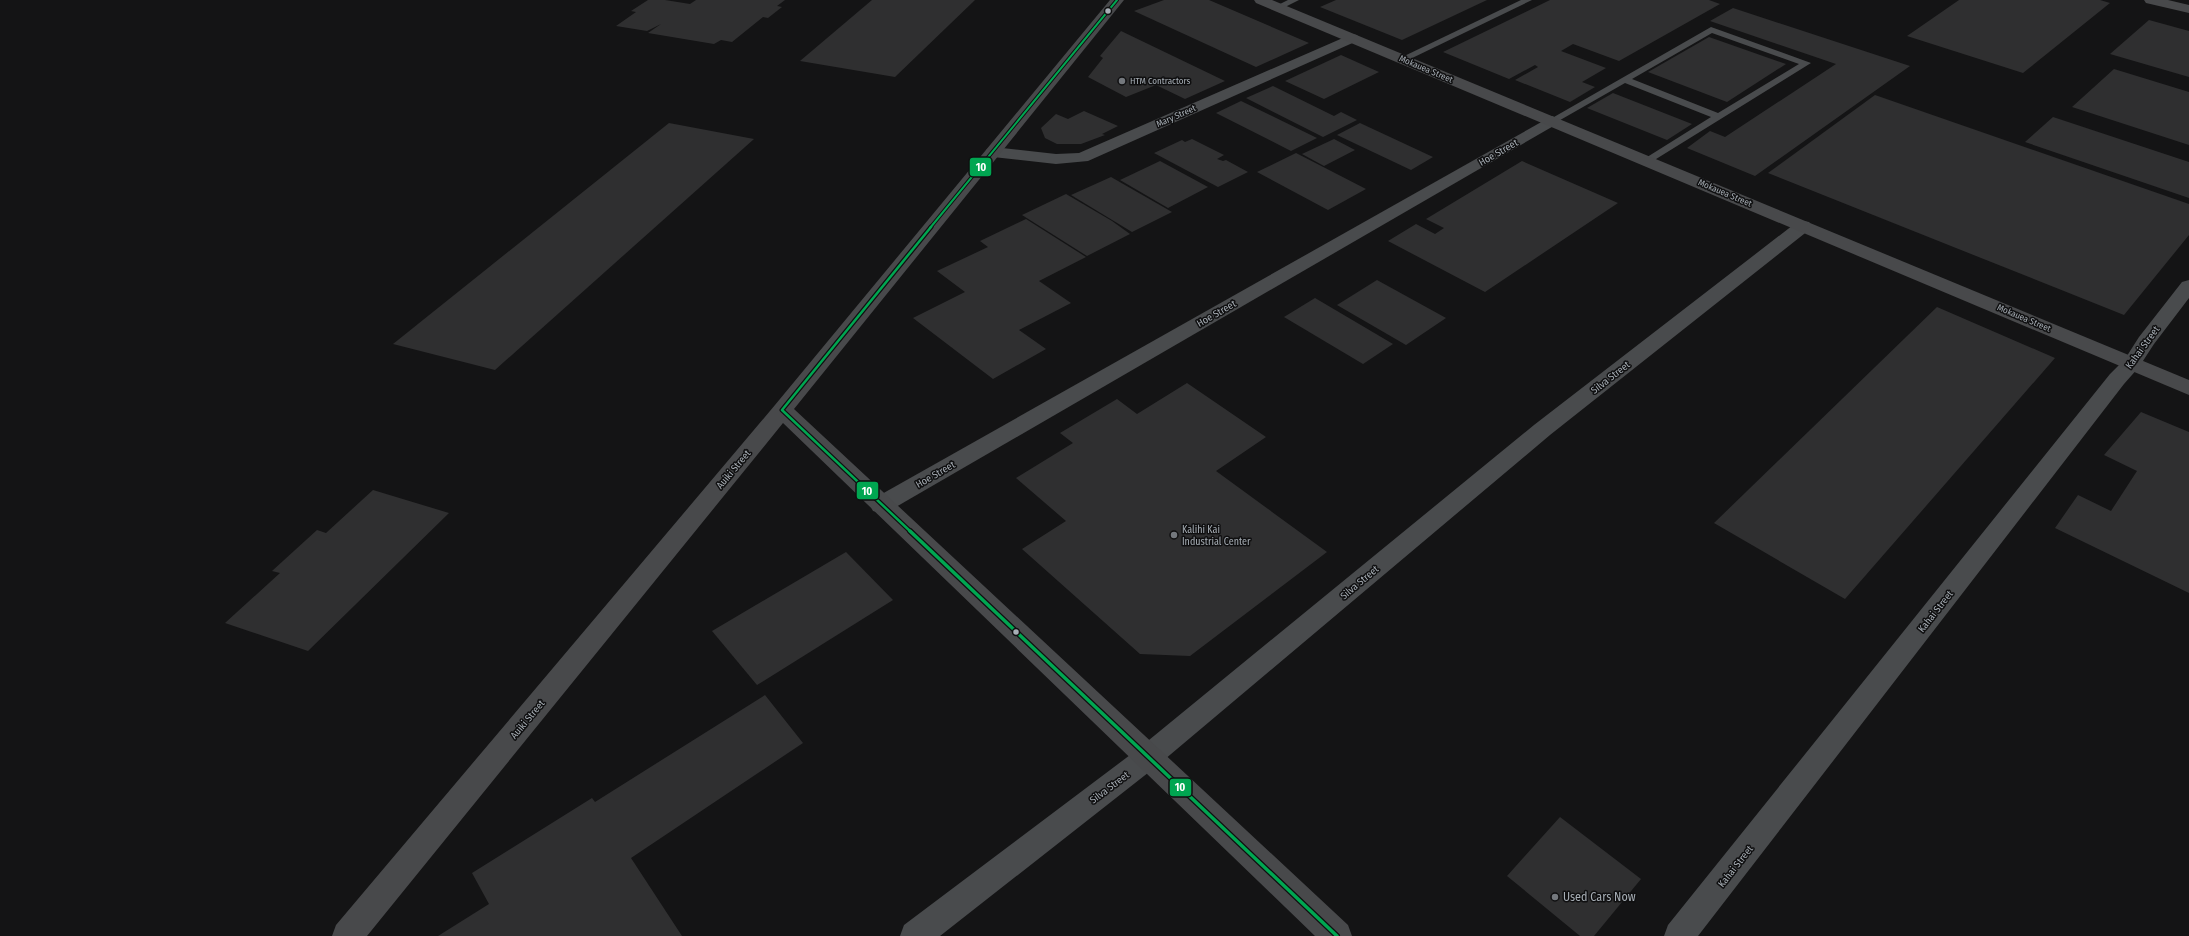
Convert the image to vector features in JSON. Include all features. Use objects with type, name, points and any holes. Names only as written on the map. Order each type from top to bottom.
[{"type":"street","name":"Auiki Street","points":[[347,936],[782,410],[1117,0]]},
{"type":"street","name":"Mokauea Street","points":[[1261,0],[2189,388]]},
{"type":"street","points":[[2151,0],[2189,9]]},
{"type":"street","name":"Mary Street","points":[[993,152],[1056,159],[1082,158],[1352,38]]},
{"type":"street","name":"Hoe Street","points":[[881,505],[1552,121]]},
{"type":"street","name":"Silva Street","points":[[915,936],[1148,757],[1542,430],[1803,226]]},
{"type":"street","name":"Kahai Street","points":[[1679,936],[2117,379],[2132,363],[2146,341],[2189,286]]},
{"type":"street","points":[[782,410],[1337,936]]},
{"type":"lane","points":[[1278,7],[1295,0]]},
{"type":"lane","points":[[1403,59],[1528,0]]},
{"type":"lane","points":[[1552,121],[1712,30],[1806,63],[1648,161]]},
{"type":"lane","points":[[1624,80],[1719,117]]},
{"type":"building","points":[[648,0],[665,0],[690,4],[696,0],[785,0],[777,6],[782,7],[768,18],[763,17],[732,42],[721,40],[714,44],[648,33],[661,24],[647,31],[616,26],[636,12],[631,11]]},
{"type":"building","points":[[872,0],[975,0],[895,77],[800,61]]},
{"type":"building","points":[[1164,0],[1209,0],[1309,43],[1256,67],[1134,11]]},
{"type":"building","points":[[1336,0],[1487,0],[1402,40],[1320,7]]},
{"type":"building","points":[[1550,0],[1709,0],[1720,4],[1619,61],[1573,44],[1561,51],[1606,68],[1582,82],[1595,87],[1570,102],[1515,80],[1538,67],[1535,65],[1509,79],[1443,52]]},
{"type":"building","points":[[1959,0],[2100,0],[2110,3],[2023,73],[1907,36]]},
{"type":"building","points":[[1733,8],[1910,66],[1755,176],[1687,148],[1710,131],[1725,137],[1836,64],[1710,21]]},
{"type":"building","points":[[2149,20],[2189,31],[2189,77],[2110,54]]},
{"type":"building","points":[[1121,31],[1225,81],[1185,99],[1156,85],[1126,97],[1088,77],[1103,58],[1100,56]]},
{"type":"building","points":[[1709,37],[1786,64],[1727,102],[1648,72]]},
{"type":"building","points":[[1341,55],[1379,72],[1324,99],[1285,81]]},
{"type":"building","points":[[2114,69],[2189,92],[2189,145],[2072,107]]},
{"type":"building","points":[[1273,86],[1334,116],[1341,112],[1357,120],[1323,137],[1246,98]]},
{"type":"building","points":[[1613,93],[1692,124],[1667,140],[1587,108]]},
{"type":"building","points":[[1875,95],[2189,204],[2189,235],[2124,315],[1768,173]]},
{"type":"building","points":[[1241,101],[1317,138],[1291,151],[1216,113]]},
{"type":"building","points":[[1084,111],[1118,126],[1102,134],[1105,135],[1081,144],[1057,144],[1045,138],[1041,128],[1056,114],[1068,119]]},
{"type":"building","points":[[2053,117],[2189,162],[2189,198],[2025,142]]},
{"type":"building","points":[[669,123],[754,139],[495,370],[393,344]]},
{"type":"building","points":[[1360,123],[1433,157],[1411,170],[1337,135]]},
{"type":"building","points":[[1192,139],[1224,155],[1217,159],[1223,161],[1226,160],[1248,172],[1218,187],[1154,153],[1182,140],[1185,142]]},
{"type":"building","points":[[1334,139],[1355,150],[1324,166],[1302,154]]},
{"type":"building","points":[[1296,153],[1366,189],[1328,210],[1257,172]]},
{"type":"building","points":[[1160,161],[1208,187],[1168,208],[1120,180]]},
{"type":"building","points":[[1522,161],[1618,203],[1485,292],[1388,241],[1416,224],[1435,234],[1444,228],[1426,219]]},
{"type":"building","points":[[1111,177],[1172,212],[1132,232],[1071,195]]},
{"type":"building","points":[[1066,194],[1112,221],[1130,234],[1087,256],[1022,215]]},
{"type":"building","points":[[1026,219],[1086,257],[1039,281],[1071,303],[1019,330],[1046,349],[993,379],[913,318],[965,292],[937,271],[988,247],[980,241]]},
{"type":"building","points":[[1377,280],[1446,318],[1406,345],[1337,305]]},
{"type":"building","points":[[1315,298],[1393,344],[1363,364],[1284,317]]},
{"type":"building","points":[[1937,307],[2055,358],[1845,599],[1714,523]]},
{"type":"building","name":"Kalihi Kai Industrial Center","points":[[1187,383],[1266,437],[1216,471],[1327,552],[1190,656],[1140,654],[1022,549],[1066,521],[1016,478],[1073,443],[1060,433],[1117,399],[1137,414]]},
{"type":"building","points":[[2141,412],[2189,432],[2189,593],[2055,528],[2078,495],[2111,511],[2137,471],[2104,455]]},
{"type":"building","points":[[373,490],[449,513],[308,651],[225,623],[280,573],[272,571],[317,530],[326,533]]},
{"type":"building","points":[[846,552],[893,600],[757,685],[712,631]]},
{"type":"building","points":[[765,695],[803,743],[631,858],[682,936],[438,936],[489,904],[472,873],[592,798],[595,802]]},
{"type":"building","points":[[1560,817],[1641,879],[1594,936],[1580,936],[1507,876]]},
{"type":"transit line","name":"10","points":[[1117,0],[782,410],[1337,936]]},
{"type":"place","name":"HTM Contractors","points":[[1122,81]]},
{"type":"place","name":"Kalihi Kai Industrial Center","points":[[1174,535]]},
{"type":"place","name":"Used Cars Now","points":[[1555,897]]}]
